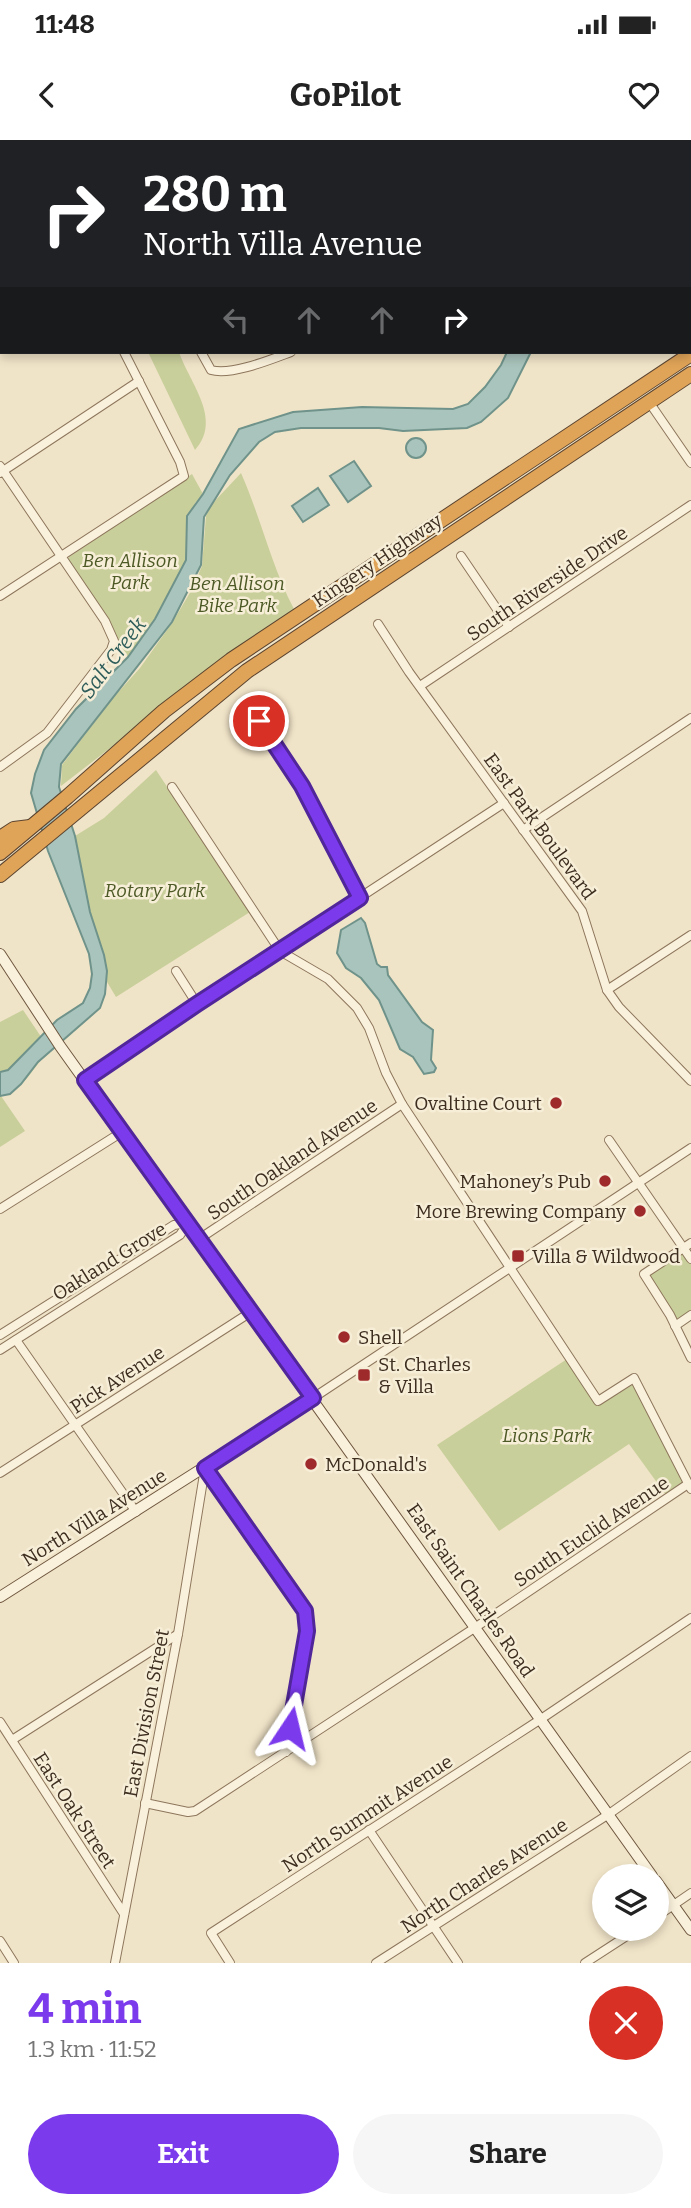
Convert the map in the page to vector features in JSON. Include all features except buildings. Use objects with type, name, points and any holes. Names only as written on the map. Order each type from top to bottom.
[{"type":"highway","name":"Kingery Highway","points":[[0,852],[164,711],[231,660],[691,354]]},
{"type":"highway","name":"Kingery Highway","points":[[1,875],[247,671],[691,374]]},
{"type":"highway","points":[[0,838],[13,829],[34,824]]},
{"type":"main road","name":"East Saint Charles Road","points":[[0,954],[60,1046],[644,1864]]},
{"type":"main road","name":"North Villa Avenue","points":[[0,1597],[313,1398]]},
{"type":"main road","points":[[669,1899],[691,1930]]},
{"type":"street","points":[[0,596],[184,476],[180,462],[125,354]]},
{"type":"street","points":[[202,354],[211,370],[223,371],[284,354]]},
{"type":"street","points":[[0,767],[47,733],[113,646],[112,635],[105,621],[1,470],[139,381]]},
{"type":"street","points":[[649,402],[691,463]]},
{"type":"street","name":"South Riverside Drive","points":[[419,686],[691,505]]},
{"type":"street","points":[[461,556],[509,626]]},
{"type":"street","name":"East Park Boulevard","points":[[378,624],[419,686],[582,911],[607,990],[619,1007],[691,1081]]},
{"type":"street","points":[[254,713],[302,786],[360,898]]},
{"type":"street","points":[[523,830],[691,718]]},
{"type":"street","points":[[172,787],[280,951],[328,979],[356,1008],[369,1028],[386,1073],[402,1104],[598,1401],[634,1377],[690,1487]]},
{"type":"street","points":[[85,1080],[504,803]]},
{"type":"street","points":[[607,990],[691,935]]},
{"type":"street","points":[[176,971],[197,1004]]},
{"type":"street","name":"South Oakland Avenue","points":[[199,1239],[402,1104]]},
{"type":"street","points":[[0,1209],[122,1132]]},
{"type":"street","points":[[609,1140],[687,1246],[691,1259]]},
{"type":"street","points":[[313,1398],[691,1148]]},
{"type":"street","name":"Oakland Grove","points":[[0,1335],[174,1225],[188,1223]]},
{"type":"street","name":"Oakland Grove","points":[[0,1350],[180,1235],[188,1223]]},
{"type":"street","points":[[687,1246],[644,1274],[691,1359]]},
{"type":"street","name":"Pick Avenue","points":[[0,1472],[251,1312]]},
{"type":"street","points":[[675,1326],[691,1315]]},
{"type":"street","points":[[16,1340],[136,1512]]},
{"type":"street","points":[[205,1468],[305,1611],[307,1631],[286,1752]]},
{"type":"street","name":"East Division Street","points":[[115,1963],[178,1634],[205,1468]]},
{"type":"street","name":"South Euclid Avenue","points":[[145,1804],[195,1811],[690,1487]]},
{"type":"street","name":"North Summit Avenue","points":[[230,1963],[211,1933],[541,1719],[691,1618]]},
{"type":"street","points":[[12,1740],[178,1634]]},
{"type":"street","name":"East Oak Street","points":[[0,1722],[124,1914]]},
{"type":"street","name":"North Charles Avenue","points":[[376,1963],[609,1814],[691,1756]]},
{"type":"street","points":[[369,1830],[458,1963]]},
{"type":"street","points":[[669,1908],[691,1893]]},
{"type":"street","points":[[0,1941],[14,1963]]},
{"type":"street","points":[[585,1963],[619,1941]]},
{"type":"green space","points":[[149,354],[180,354],[202,401],[205,414],[203,438],[195,450]]},
{"type":"green space","name":"Ben Allison Bike Park","points":[[241,473],[294,609],[61,786],[62,765],[113,698],[140,668],[191,591],[202,566],[206,516],[212,504]]},
{"type":"green space","name":"Ben Allison Park","points":[[192,474],[203,494],[195,503],[186,560],[155,619],[128,657],[117,641],[109,619],[68,560],[69,557]]},
{"type":"green space","name":"Rotary Park","points":[[156,770],[250,912],[116,997],[107,982],[104,955],[90,912],[75,836],[104,818]]},
{"type":"green space","points":[[23,1010],[50,1050],[22,1084],[1,1096],[25,1131],[0,1147],[0,1022]]},
{"type":"green space","points":[[684,1251],[691,1262],[691,1313],[677,1323],[647,1274]]},
{"type":"green space","name":"Lions Park","points":[[567,1359],[597,1406],[634,1384],[684,1483],[666,1495],[629,1444],[499,1531],[437,1445]]},
{"type":"water","points":[[506,354],[530,354],[508,398],[481,422],[467,428],[403,431],[379,428],[301,428],[275,432],[259,442],[230,475],[204,517],[201,565],[172,622],[61,764],[59,787],[75,836],[90,912],[107,971],[105,994],[100,1008],[38,1062],[10,1094],[0,1096],[0,1072],[8,1070],[57,1020],[83,1003],[90,988],[92,974],[89,954],[48,851],[31,793],[35,774],[44,750],[76,709],[128,657],[155,619],[186,560],[187,516],[203,494],[239,429],[293,412],[362,407],[453,409],[468,404],[501,365]]},
{"type":"water","points":[[416,438],[423,441],[426,448],[423,455],[416,458],[409,455],[406,448],[409,441]]},
{"type":"water","points":[[354,461],[371,486],[348,502],[330,476]]},
{"type":"water","points":[[318,488],[329,505],[303,522],[292,506]]},
{"type":"water","points":[[361,918],[365,923],[377,964],[387,967],[388,975],[422,1022],[433,1030],[431,1060],[436,1068],[434,1072],[424,1074],[413,1057],[400,1049],[379,1000],[361,978],[346,968],[337,953],[341,930]]},
{"type":"place","name":"Ovaltine Court","points":[[556,1103]]},
{"type":"place","name":"Mahoney’s Pub","points":[[605,1181]]},
{"type":"place","name":"More Brewing Company","points":[[640,1211]]},
{"type":"place","name":"Villa & Wildwood","points":[[518,1256]]},
{"type":"place","name":"Shell","points":[[344,1337]]},
{"type":"place","name":"St. Charles & Villa","points":[[364,1375]]},
{"type":"place","name":"McDonald's","points":[[311,1464]]},
{"type":"route","points":[[259,721],[302,786],[360,898],[85,1080],[313,1398],[205,1468],[305,1611],[307,1631],[290,1728]]},
{"type":"water label","name":"Salt Creek","points":[[113,658]]}]
